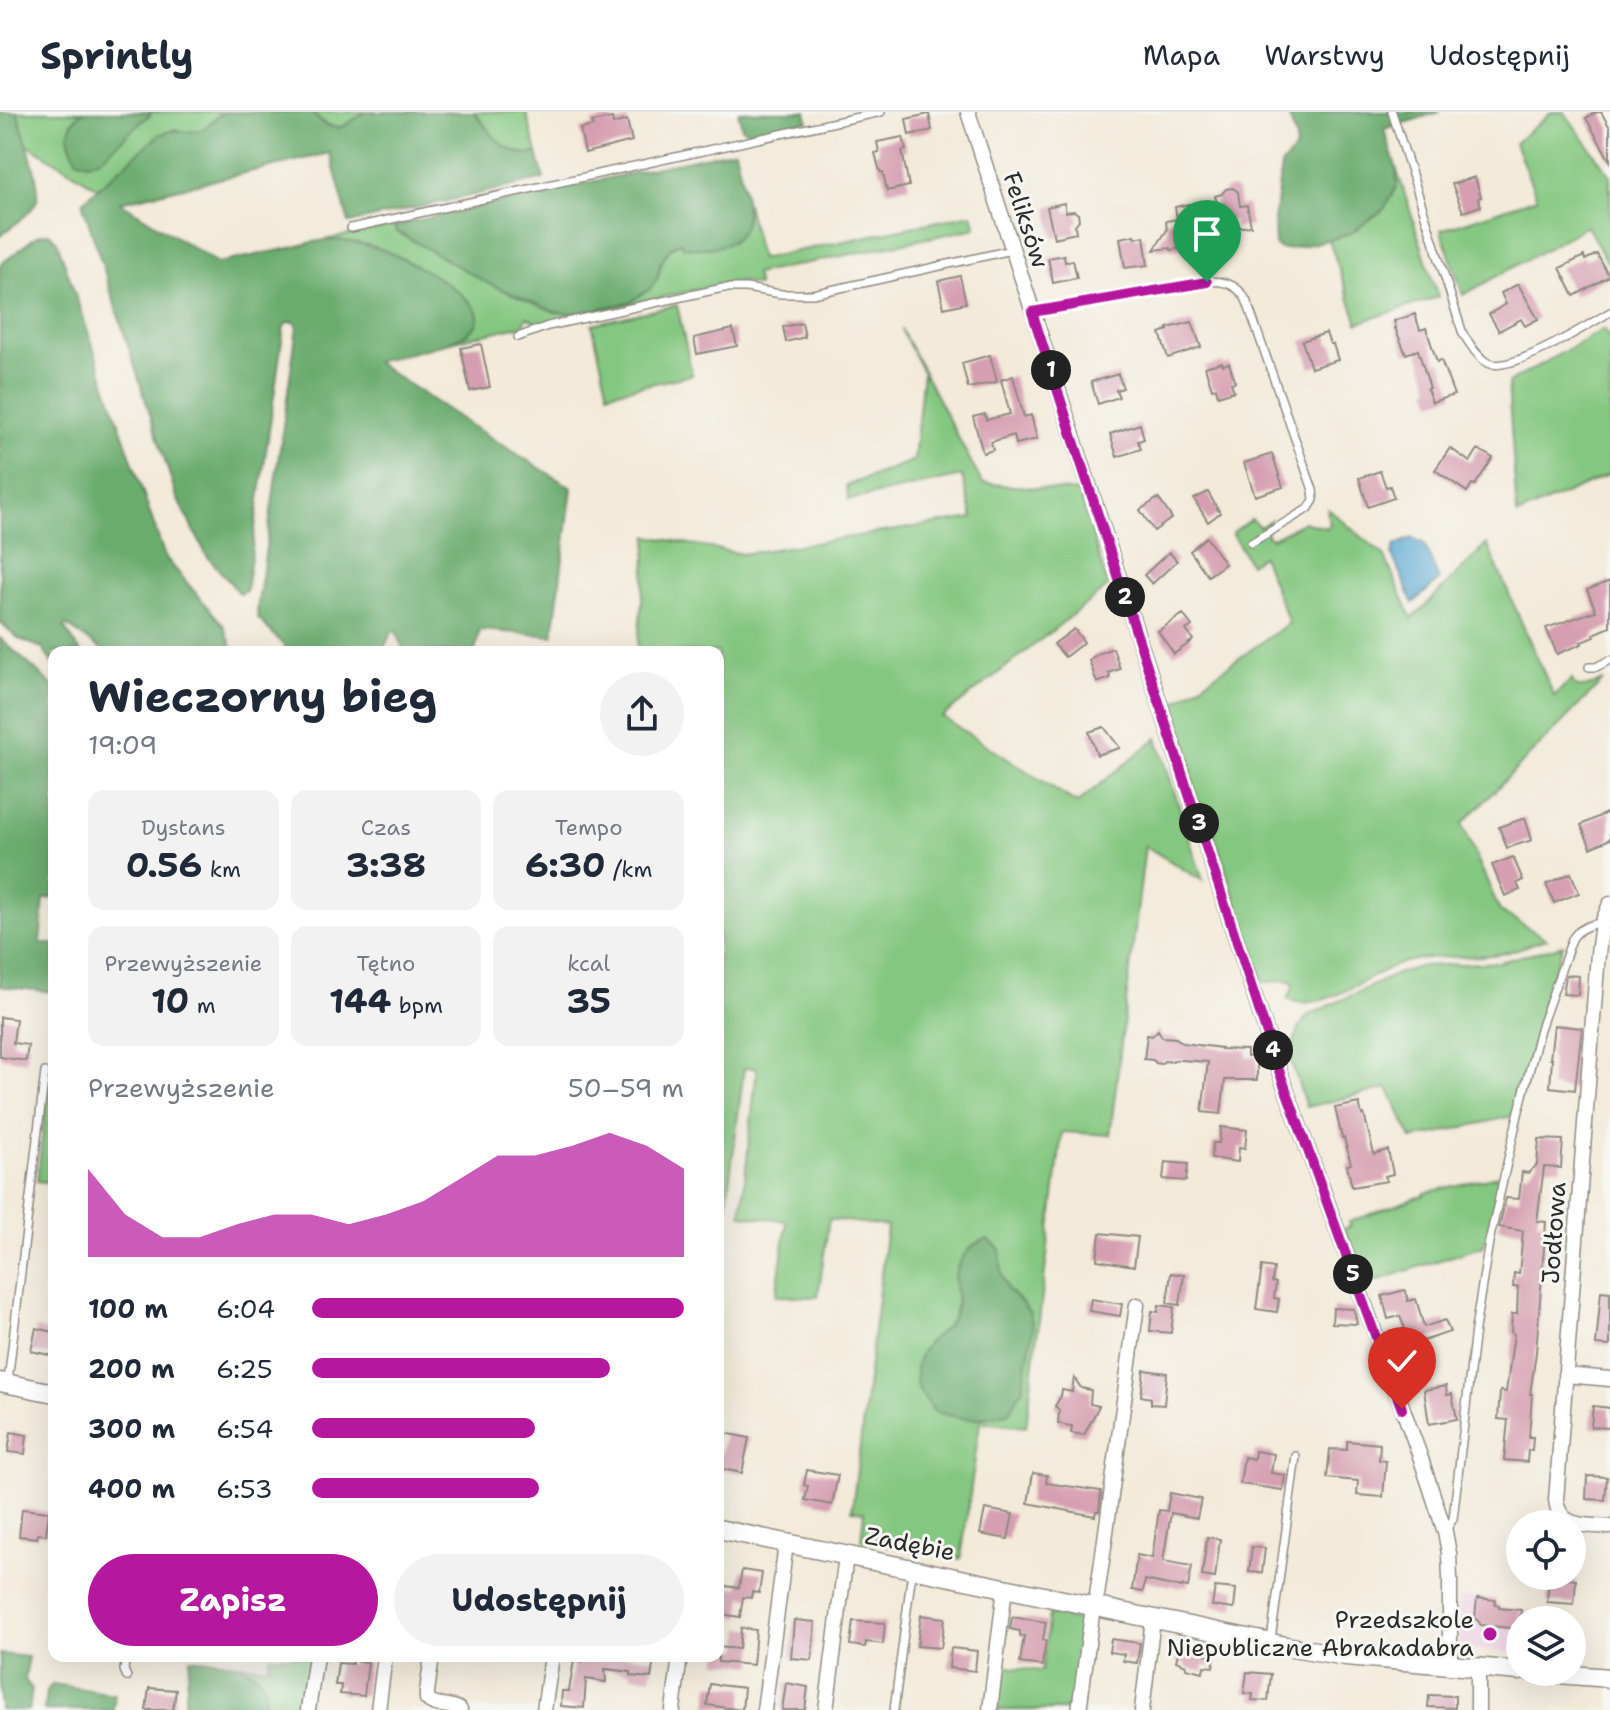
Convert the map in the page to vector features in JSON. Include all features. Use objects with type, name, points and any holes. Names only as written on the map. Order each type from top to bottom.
[{"type":"street","name":"Feliksów","points":[[968,112],[1277,1065],[1445,1532],[1450,1579],[1450,1666]]},
{"type":"street","name":"Jodłowa","points":[[1610,904],[1602,923],[1598,954],[1556,1487],[1557,1508],[1568,1521],[1610,1527]]},
{"type":"street","points":[[1079,1710],[1137,1305]]},
{"type":"street","points":[[1565,1375],[1610,1379]]},
{"type":"street","points":[[4,1383],[48,1392]]},
{"type":"street","name":"Zadębie","points":[[724,1530],[1271,1643],[1346,1656],[1506,1670]]},
{"type":"street","points":[[764,1710],[786,1544]]},
{"type":"street","points":[[826,1710],[846,1556]]},
{"type":"street","points":[[990,1710],[1005,1588]]},
{"type":"street","points":[[1142,1710],[1153,1619]]},
{"type":"street","points":[[308,1710],[315,1662]]},
{"type":"street","points":[[378,1710],[384,1662]]},
{"type":"street","points":[[431,1662],[427,1699],[433,1704],[460,1710]]},
{"type":"street","points":[[544,1710],[551,1662]]},
{"type":"street","points":[[673,1710],[679,1662]]},
{"type":"street","points":[[1478,1668],[1478,1710]]},
{"type":"street","points":[[1586,1676],[1610,1678]]},
{"type":"lane","points":[[351,228],[881,112]]},
{"type":"lane","points":[[1392,112],[1463,334],[1476,352],[1489,363],[1503,366],[1583,329],[1610,312]]},
{"type":"lane","points":[[518,337],[548,326],[723,288],[813,294],[1012,250]]},
{"type":"lane","points":[[1032,312],[1207,282],[1231,284],[1240,291],[1253,316],[1314,500],[1309,508],[1251,543]]},
{"type":"lane","points":[[1589,667],[1610,660]]},
{"type":"lane","points":[[1445,1532],[1453,1519],[1472,1353],[1489,1242],[1540,1029],[1572,939],[1587,925],[1602,923]]},
{"type":"lane","points":[[4,1383],[45,1072]]},
{"type":"lane","points":[[1271,1643],[1296,1456]]},
{"type":"lane","points":[[894,1710],[913,1569]]},
{"type":"lane","points":[[125,1662],[127,1677]]},
{"type":"shaded area","name":"Przedszkole Niepubliczne Abrakadabra","points":[[1459,1597],[1496,1600],[1499,1608],[1506,1609],[1506,1652],[1460,1648]]},
{"type":"green space","points":[[0,112],[17,112],[35,171],[38,193],[30,210],[0,236]]},
{"type":"green space","points":[[17,112],[81,112],[71,123],[149,117],[152,112],[227,112],[218,115],[202,130],[189,133],[175,129],[159,135],[98,188],[27,144]]},
{"type":"green space","points":[[81,112],[152,112],[102,158],[88,163],[76,159],[68,134]]},
{"type":"green space","points":[[227,112],[310,112],[326,125],[338,128],[365,112],[474,112],[500,143],[516,152],[537,153],[544,179],[349,223],[330,153],[120,202],[218,263],[322,241],[354,242],[405,260],[441,280],[470,302],[477,313],[477,323],[459,338],[375,362],[572,488],[553,636],[480,630],[476,646],[402,646],[396,631],[391,633],[385,646],[284,646],[258,618],[297,327],[294,322],[284,326],[246,591],[240,594],[207,556],[177,498],[83,205],[84,200],[159,135],[170,131],[203,129]]},
{"type":"green space","points":[[310,112],[365,112],[337,127],[326,124]]},
{"type":"green space","points":[[474,112],[526,112],[537,153],[516,152],[500,143]]},
{"type":"green space","points":[[738,112],[806,112],[808,121],[751,134],[742,128]]},
{"type":"green space","points":[[1287,112],[1440,112],[1384,129],[1396,167],[1397,185],[1384,209],[1351,233],[1280,249],[1275,245],[1274,220],[1281,166],[1296,147]]},
{"type":"green space","points":[[1552,112],[1564,112],[1610,175],[1610,267],[1587,226],[1463,295],[1441,230],[1537,198],[1515,143]]},
{"type":"green space","points":[[735,150],[746,207],[745,222],[739,235],[728,244],[710,248],[683,247],[681,242],[674,245],[661,262],[658,277],[651,288],[630,302],[575,314],[555,312],[489,284],[396,231],[395,227],[397,225]]},
{"type":"green space","points":[[1396,167],[1438,297],[1358,323],[1329,240],[1351,232],[1397,185]]},
{"type":"green space","points":[[747,203],[760,259],[972,214],[976,228],[755,274],[758,286],[742,282],[718,285],[551,322],[537,323],[527,317],[524,325],[446,343],[468,333],[405,259],[377,248],[324,240],[397,225],[396,231],[426,248],[658,277],[665,256],[682,241],[734,239],[745,223]]},
{"type":"green space","points":[[49,233],[57,241],[165,557],[224,626],[232,646],[96,646],[66,625],[64,627],[77,646],[48,646],[48,657],[42,648],[19,639],[0,622],[0,265],[38,235]]},
{"type":"green space","points":[[677,305],[692,375],[608,393],[592,324]]},
{"type":"green space","points":[[901,329],[982,483],[1079,492],[1108,587],[942,717],[1077,803],[1157,738],[1203,881],[1145,846],[1110,1135],[1062,1132],[1026,1427],[980,1422],[961,1559],[861,1540],[864,1512],[852,1510],[887,1226],[829,1219],[818,1297],[776,1296],[787,1221],[741,1215],[757,1068],[744,1068],[724,1225],[724,646],[638,646],[648,536],[742,554],[973,518],[962,476],[849,500],[846,486],[914,460],[923,372]]},
{"type":"green space","points":[[1604,329],[1610,340],[1610,474],[1517,515],[1508,383]]},
{"type":"green space","points":[[1328,509],[1384,555],[1412,619],[1487,544],[1554,696],[1572,679],[1574,685],[1581,687],[1603,681],[1462,824],[1500,911],[1547,939],[1500,954],[1409,961],[1328,998],[1300,1002],[1287,999],[1293,988],[1290,981],[1263,982],[1212,827],[1207,830],[1168,708],[1289,623],[1262,556],[1250,564],[1232,533],[1251,519],[1260,527],[1272,519],[1266,530],[1272,538],[1304,522],[1327,528],[1330,524]]},
{"type":"green space","points":[[0,638],[48,682],[48,899],[44,899],[40,944],[48,944],[48,991],[0,986]]},
{"type":"green space","points":[[1563,945],[1513,1116],[1412,1139],[1388,1088],[1306,1107],[1291,1061],[1296,1037],[1307,1016],[1399,973],[1422,966],[1499,962]]},
{"type":"green space","points":[[48,1088],[48,1182],[37,1181]]},
{"type":"green space","points":[[1501,1175],[1484,1246],[1366,1284],[1344,1229],[1351,1226],[1349,1222],[1424,1193]]},
{"type":"green space","points":[[988,1239],[1000,1249],[1002,1275],[1008,1290],[1030,1314],[1033,1327],[1023,1388],[1009,1412],[998,1415],[972,1419],[935,1412],[917,1385],[918,1360],[927,1344],[953,1317],[956,1308],[956,1270],[960,1262],[974,1245]]},
{"type":"green space","points":[[1049,1614],[1084,1622],[1074,1710],[994,1710],[999,1666],[1042,1671]]},
{"type":"green space","points":[[0,1654],[28,1657],[25,1680],[32,1689],[29,1710],[0,1710]]},
{"type":"green space","points":[[190,1662],[223,1662],[241,1666],[257,1676],[264,1687],[263,1710],[184,1710]]},
{"type":"green space","points":[[269,1662],[311,1662],[304,1710],[263,1710],[265,1692],[244,1667],[227,1663],[268,1667]]},
{"type":"green space","points":[[53,1684],[115,1694],[113,1710],[44,1710],[46,1691]]},
{"type":"water","points":[[1412,538],[1425,546],[1439,580],[1413,603],[1392,555],[1395,545]]},
{"type":"building","points":[[1601,112],[1610,128],[1610,161],[1586,118]]},
{"type":"building","points":[[929,114],[932,130],[909,135],[906,119]]},
{"type":"building","points":[[612,118],[613,124],[627,120],[632,141],[585,153],[580,129],[593,126],[592,122]]},
{"type":"building","points":[[903,137],[906,150],[902,151],[909,186],[887,191],[875,153],[879,152],[877,142]]},
{"type":"building","points":[[1475,177],[1481,206],[1463,212],[1452,184]]},
{"type":"building","points":[[1233,188],[1238,192],[1240,206],[1247,205],[1251,226],[1235,228],[1234,220],[1220,222],[1218,214],[1211,211],[1217,203],[1215,196]]},
{"type":"building","points":[[1064,203],[1066,212],[1078,214],[1076,233],[1054,238],[1047,207]]},
{"type":"building","points":[[1189,204],[1196,241],[1193,241],[1194,246],[1154,250],[1167,230],[1166,221],[1177,219],[1175,207]]},
{"type":"building","points":[[1135,235],[1136,238],[1144,236],[1148,265],[1125,268],[1120,238]]},
{"type":"building","points":[[1597,254],[1609,276],[1574,296],[1560,268],[1584,256],[1585,260]]},
{"type":"building","points":[[1064,255],[1065,262],[1073,260],[1077,278],[1053,283],[1048,258]]},
{"type":"building","points":[[960,276],[966,303],[944,308],[938,281]]},
{"type":"building","points":[[1518,284],[1538,319],[1525,326],[1521,319],[1499,331],[1489,314],[1506,304],[1501,293]]},
{"type":"building","points":[[1415,314],[1420,330],[1426,328],[1437,362],[1441,360],[1454,395],[1432,402],[1418,350],[1406,354],[1394,321]]},
{"type":"building","points":[[1192,322],[1201,347],[1168,358],[1160,333]]},
{"type":"building","points":[[802,323],[805,337],[786,342],[783,327]]},
{"type":"building","points":[[733,329],[737,346],[697,354],[694,338]]},
{"type":"building","points":[[1326,333],[1338,360],[1311,368],[1302,341]]},
{"type":"building","points":[[481,344],[490,387],[470,391],[461,348]]},
{"type":"building","points":[[990,355],[997,382],[968,388],[962,363]]},
{"type":"building","points":[[1222,362],[1223,365],[1229,363],[1235,382],[1231,383],[1234,391],[1218,396],[1216,388],[1212,389],[1205,367]]},
{"type":"building","points":[[1118,374],[1123,388],[1116,390],[1119,397],[1098,404],[1091,382]]},
{"type":"building","points":[[1013,376],[1024,417],[1031,415],[1037,439],[1016,444],[1014,435],[991,442],[993,450],[983,453],[973,417],[985,414],[986,420],[1010,414],[1001,380]]},
{"type":"building","points":[[1140,424],[1144,439],[1138,441],[1141,449],[1117,457],[1110,434]]},
{"type":"building","points":[[1450,448],[1470,462],[1478,449],[1493,458],[1467,492],[1435,470]]},
{"type":"building","points":[[1272,454],[1283,487],[1255,496],[1244,463]]},
{"type":"building","points":[[1380,471],[1394,498],[1368,507],[1359,478]]},
{"type":"building","points":[[1208,492],[1220,513],[1208,522],[1194,499]]},
{"type":"building","points":[[1158,498],[1172,518],[1154,531],[1140,510]]},
{"type":"building","points":[[1206,537],[1225,564],[1208,576],[1190,551]]},
{"type":"building","points":[[1169,552],[1177,561],[1152,584],[1144,575]]},
{"type":"building","points":[[1610,581],[1610,627],[1582,644],[1557,654],[1546,628],[1596,611],[1587,590]]},
{"type":"building","points":[[1183,614],[1192,626],[1186,630],[1193,640],[1174,654],[1158,631]]},
{"type":"building","points":[[1074,629],[1084,642],[1065,657],[1054,644]]},
{"type":"building","points":[[1113,648],[1120,669],[1109,673],[1110,678],[1097,683],[1089,660]]},
{"type":"building","points":[[1104,727],[1120,748],[1097,755],[1089,732]]},
{"type":"building","points":[[1610,811],[1610,839],[1591,848],[1581,825]]},
{"type":"building","points":[[1525,818],[1532,840],[1507,848],[1499,827]]},
{"type":"building","points":[[1513,857],[1523,880],[1517,883],[1520,890],[1505,896],[1492,865]]},
{"type":"building","points":[[1571,873],[1579,893],[1554,903],[1546,884]]},
{"type":"building","points":[[1566,975],[1579,976],[1578,995],[1563,994]]},
{"type":"building","points":[[0,1017],[16,1019],[13,1043],[28,1045],[26,1061],[0,1057]]},
{"type":"building","points":[[1554,1025],[1582,1028],[1575,1090],[1550,1087]]},
{"type":"building","points":[[1158,1030],[1162,1037],[1176,1038],[1183,1043],[1247,1050],[1247,1057],[1257,1056],[1257,1080],[1225,1080],[1221,1114],[1202,1112],[1208,1062],[1173,1060],[1161,1064],[1144,1059],[1147,1035],[1152,1036]]},
{"type":"building","points":[[1359,1103],[1374,1154],[1388,1150],[1393,1174],[1385,1176],[1387,1181],[1352,1187],[1347,1165],[1351,1164],[1335,1108]]},
{"type":"building","points":[[1221,1127],[1247,1130],[1245,1148],[1239,1147],[1238,1162],[1211,1158],[1213,1143],[1219,1143]]},
{"type":"building","points":[[1539,1139],[1563,1140],[1561,1168],[1544,1167],[1537,1221],[1546,1222],[1530,1394],[1529,1437],[1533,1437],[1532,1450],[1528,1450],[1527,1462],[1504,1460],[1508,1420],[1498,1419],[1500,1391],[1506,1392],[1514,1334],[1511,1333],[1512,1314],[1517,1314],[1518,1287],[1513,1287],[1514,1273],[1519,1274],[1523,1231],[1499,1227],[1506,1198],[1519,1199],[1522,1172],[1528,1173],[1537,1165]]},
{"type":"building","points":[[1165,1162],[1188,1164],[1186,1181],[1163,1179]]},
{"type":"building","points":[[1100,1233],[1138,1237],[1134,1266],[1097,1260]]},
{"type":"building","points":[[1262,1266],[1274,1268],[1272,1282],[1276,1283],[1274,1298],[1279,1299],[1277,1312],[1256,1309]]},
{"type":"building","points":[[1171,1273],[1184,1275],[1180,1305],[1167,1303]]},
{"type":"building","points":[[1405,1290],[1408,1301],[1416,1299],[1424,1327],[1445,1320],[1450,1332],[1411,1345],[1400,1316],[1388,1319],[1382,1296]]},
{"type":"building","points":[[1601,1291],[1610,1292],[1610,1346],[1596,1345]]},
{"type":"building","points":[[1091,1299],[1122,1304],[1120,1316],[1089,1311]]},
{"type":"building","points":[[1159,1305],[1174,1307],[1171,1333],[1150,1331],[1152,1311],[1158,1312]]},
{"type":"building","points":[[1333,1308],[1354,1309],[1357,1324],[1332,1323]]},
{"type":"building","points":[[36,1328],[48,1331],[48,1355],[31,1351]]},
{"type":"building","points":[[1144,1370],[1167,1373],[1164,1405],[1151,1404],[1151,1398],[1141,1396]]},
{"type":"building","points":[[1074,1377],[1081,1388],[1091,1390],[1090,1404],[1099,1406],[1084,1435],[1071,1433],[1072,1426],[1058,1424],[1059,1410],[1055,1406],[1062,1390],[1072,1392]]},
{"type":"building","points":[[1446,1386],[1447,1395],[1452,1394],[1457,1419],[1429,1424],[1424,1390]]},
{"type":"building","points":[[1593,1406],[1610,1408],[1610,1428],[1591,1427]]},
{"type":"building","points":[[11,1432],[27,1435],[25,1454],[8,1452]]},
{"type":"building","points":[[725,1433],[749,1438],[742,1473],[724,1469]]},
{"type":"building","points":[[1347,1441],[1380,1444],[1379,1460],[1386,1461],[1383,1497],[1357,1495],[1358,1481],[1327,1478],[1330,1449],[1347,1450]]},
{"type":"building","points":[[1255,1451],[1274,1454],[1271,1473],[1285,1475],[1283,1490],[1240,1484],[1244,1457],[1254,1459]]},
{"type":"building","points":[[807,1470],[838,1475],[832,1505],[805,1500]]},
{"type":"building","points":[[1033,1473],[1047,1475],[1046,1483],[1101,1491],[1099,1511],[1095,1516],[1028,1503]]},
{"type":"building","points":[[1587,1476],[1607,1477],[1605,1500],[1586,1499]]},
{"type":"building","points":[[1170,1493],[1201,1499],[1197,1518],[1171,1513],[1163,1561],[1192,1566],[1188,1587],[1145,1580],[1143,1592],[1132,1590],[1137,1555],[1152,1558],[1159,1510],[1167,1511]]},
{"type":"building","points":[[22,1509],[48,1512],[46,1535],[38,1534],[37,1538],[19,1536]]},
{"type":"building","points":[[985,1509],[1013,1514],[1008,1539],[980,1534]]},
{"type":"building","points":[[1207,1537],[1220,1539],[1215,1578],[1202,1576]]},
{"type":"building","points":[[1252,1547],[1265,1548],[1262,1573],[1249,1572]]},
{"type":"building","points":[[742,1570],[762,1573],[759,1593],[752,1592],[751,1598],[743,1597],[740,1617],[724,1614],[725,1586],[739,1588]]},
{"type":"building","points":[[1215,1587],[1236,1589],[1234,1609],[1212,1606]]},
{"type":"building","points":[[1548,1590],[1575,1590],[1574,1604],[1547,1602]]},
{"type":"building","points":[[1477,1598],[1496,1600],[1499,1608],[1506,1609],[1506,1628],[1481,1625],[1475,1617]]},
{"type":"building","points":[[921,1615],[945,1618],[941,1648],[917,1646]]},
{"type":"building","points":[[1012,1617],[1046,1622],[1042,1666],[1020,1663],[1024,1636],[1020,1636],[1020,1631],[1010,1629]]},
{"type":"building","points":[[794,1620],[815,1622],[812,1660],[791,1658]]},
{"type":"building","points":[[853,1621],[885,1623],[883,1644],[866,1642],[865,1647],[850,1645]]},
{"type":"building","points":[[741,1628],[756,1630],[753,1665],[718,1662],[724,1662],[724,1648],[739,1649]]},
{"type":"building","points":[[1111,1639],[1140,1643],[1137,1663],[1123,1661],[1124,1654],[1109,1652]]},
{"type":"building","points":[[951,1648],[977,1651],[975,1671],[949,1668]]},
{"type":"building","points":[[1179,1649],[1215,1656],[1213,1667],[1204,1666],[1203,1672],[1186,1668],[1186,1665],[1176,1661]]},
{"type":"building","points":[[368,1662],[364,1696],[340,1694],[341,1685],[335,1685],[338,1663]]},
{"type":"building","points":[[574,1662],[654,1662],[651,1678],[605,1669],[606,1682],[586,1679],[584,1708],[561,1706],[562,1691],[569,1691]]},
{"type":"building","points":[[1247,1672],[1271,1674],[1268,1701],[1252,1700],[1253,1694],[1244,1693]]},
{"type":"building","points":[[786,1683],[808,1687],[805,1710],[782,1710]]},
{"type":"building","points":[[710,1684],[744,1688],[742,1710],[707,1705]]},
{"type":"building","points":[[149,1688],[176,1690],[173,1710],[146,1710]]},
{"type":"building","points":[[1429,1695],[1455,1696],[1455,1708],[1428,1707]]},
{"type":"place","name":"Przedszkole Niepubliczne Abrakadabra","points":[[1490,1634]]},
{"type":"route","points":[[1207,282],[1032,312],[1277,1065],[1402,1409]]}]
